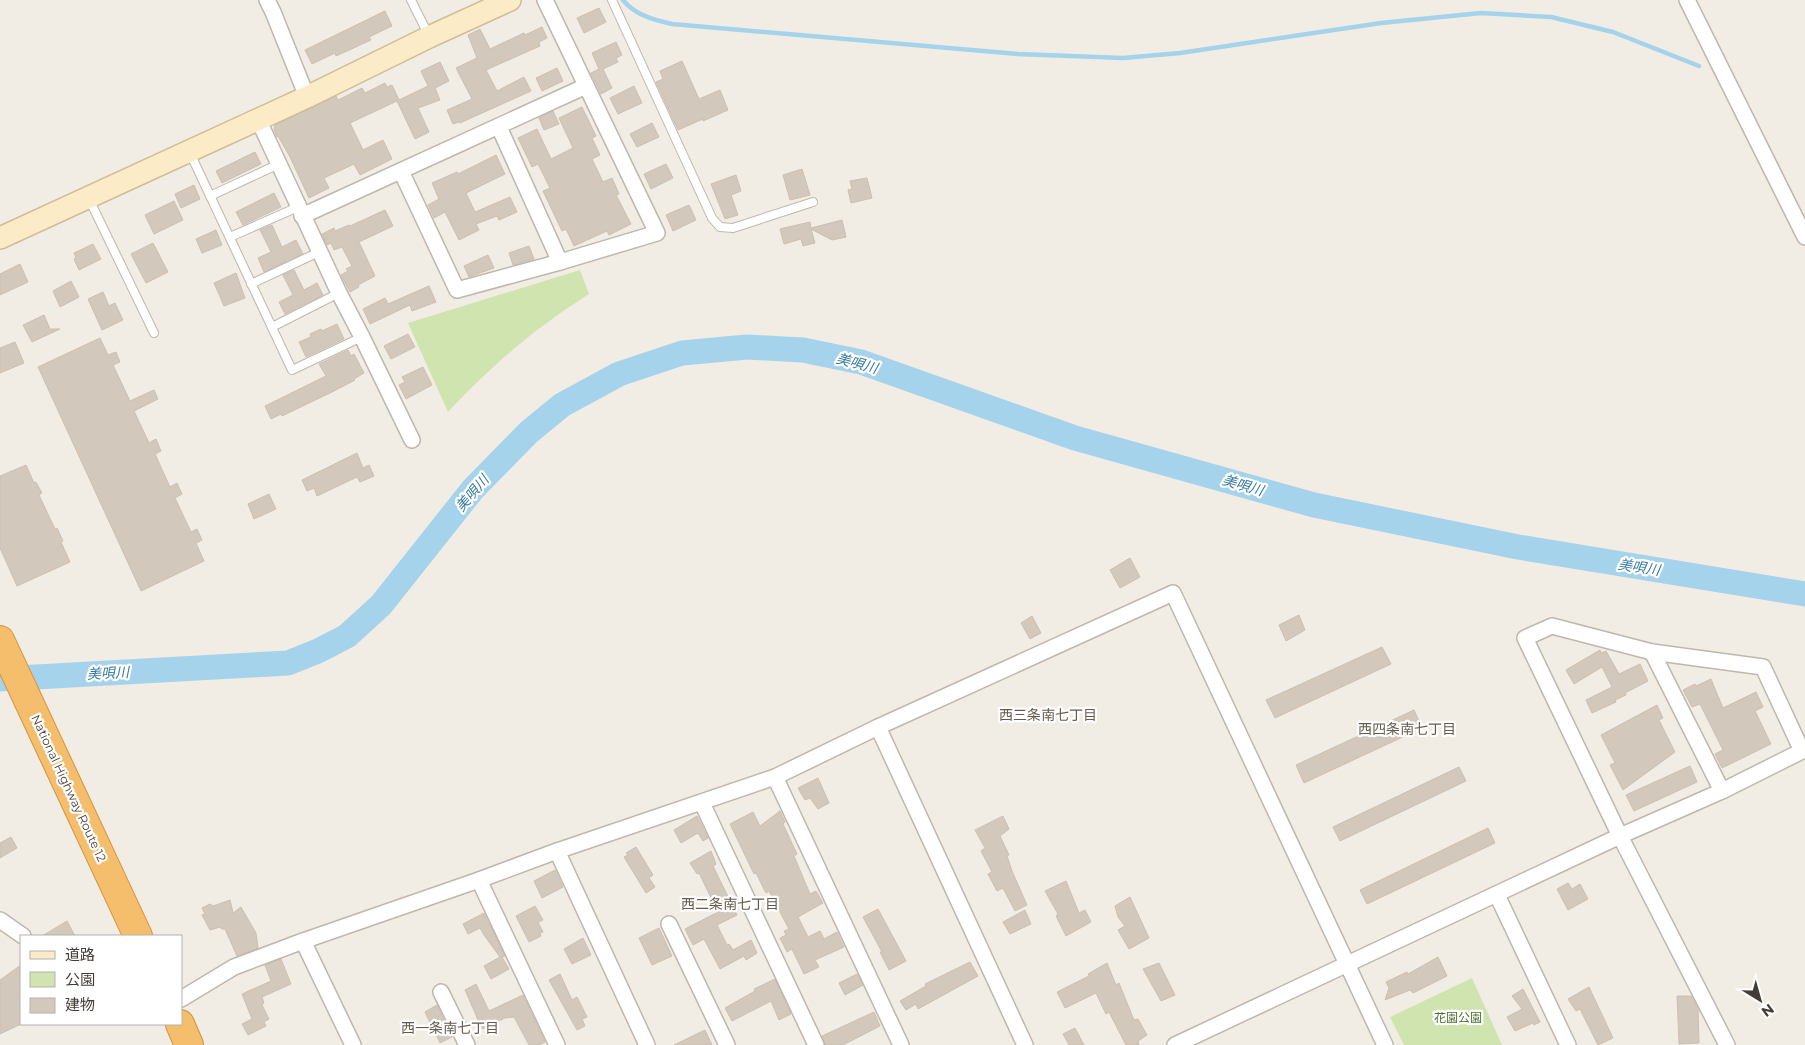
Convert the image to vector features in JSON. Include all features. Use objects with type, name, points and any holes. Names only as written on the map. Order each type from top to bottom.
[{"type":"highway","name":"National Highway Route 12","points":[[0,640],[138,935]]},
{"type":"highway","points":[[180,1025],[189,1045]]},
{"type":"street","points":[[267,0],[307,97]]},
{"type":"street","points":[[0,238],[307,97],[429,37],[510,0]]},
{"type":"street","points":[[401,171],[457,290],[657,233],[545,0]]},
{"type":"street","points":[[1687,0],[1805,237]]},
{"type":"street","points":[[300,212],[401,171],[586,86]]},
{"type":"street","points":[[258,119],[319,252],[412,440]]},
{"type":"street","points":[[498,127],[560,262]]},
{"type":"street","points":[[182,997],[234,967],[303,940],[479,880],[557,851],[775,778],[878,728],[1173,593],[1385,1045]]},
{"type":"street","points":[[1175,1045],[1620,836],[1722,791],[1802,751],[1763,667],[1652,652],[1552,626],[1525,638],[1620,836],[1727,1045]]},
{"type":"street","points":[[1652,652],[1722,791]]},
{"type":"street","points":[[878,728],[1025,1045]]},
{"type":"street","points":[[775,778],[901,1045]]},
{"type":"street","points":[[702,803],[816,1045]]},
{"type":"street","points":[[557,851],[647,1045]]},
{"type":"street","points":[[479,880],[557,1045]]},
{"type":"street","points":[[1497,895],[1568,1045]]},
{"type":"street","points":[[0,920],[22,935]]},
{"type":"street","points":[[669,924],[727,1045]]},
{"type":"street","points":[[303,940],[353,1045]]},
{"type":"street","points":[[441,992],[467,1045]]},
{"type":"lane","points":[[411,0],[429,37]]},
{"type":"lane","points":[[612,0],[712,218],[720,227],[733,228],[813,202]]},
{"type":"lane","points":[[189,151],[292,370],[362,337]]},
{"type":"lane","points":[[210,196],[278,164]]},
{"type":"lane","points":[[88,197],[154,333]]},
{"type":"lane","points":[[230,237],[300,212]]},
{"type":"lane","points":[[251,284],[319,252]]},
{"type":"lane","points":[[272,327],[339,293]]},
{"type":"green space","points":[[580,270],[589,294],[550,320],[515,348],[481,378],[448,412],[408,323]]},
{"type":"green space","name":"花園公園","points":[[1472,978],[1502,1045],[1404,1045],[1390,1017]]},
{"type":"building","points":[[599,8],[606,22],[584,33],[577,18]]},
{"type":"building","points":[[385,11],[392,26],[369,37],[371,40],[336,56],[335,53],[312,64],[305,50]]},
{"type":"building","points":[[542,27],[547,38],[539,42],[540,46],[486,70],[497,91],[524,77],[531,91],[460,123],[453,124],[447,110],[472,99],[456,68],[477,58],[468,35],[480,29],[490,49]]},
{"type":"building","points":[[616,42],[622,55],[616,58],[618,62],[603,69],[612,88],[601,94],[591,73],[599,69],[592,53]]},
{"type":"building","points":[[682,61],[699,99],[720,90],[728,110],[678,130],[656,82],[663,79],[660,71]]},
{"type":"building","points":[[440,62],[449,81],[435,88],[440,100],[418,108],[429,132],[415,139],[397,101],[350,123],[363,150],[383,140],[392,159],[360,175],[354,164],[324,178],[329,188],[309,198],[290,157],[277,137],[274,130],[275,125],[336,96],[338,100],[362,88],[365,93],[385,83],[387,87],[392,85],[399,100],[428,86],[421,71]]},
{"type":"building","points":[[557,68],[563,81],[542,91],[536,78]]},
{"type":"building","points":[[634,86],[642,103],[618,114],[610,98]]},
{"type":"building","points":[[582,107],[596,136],[592,138],[600,155],[592,159],[603,182],[612,178],[619,194],[616,195],[631,224],[609,235],[607,231],[574,246],[566,229],[562,231],[543,191],[550,188],[538,164],[532,167],[518,138],[537,129],[551,159],[573,148],[559,118]]},
{"type":"building","points":[[553,111],[559,124],[544,130],[539,118]]},
{"type":"building","points":[[652,123],[659,137],[637,147],[630,134]]},
{"type":"building","points":[[255,152],[261,164],[222,183],[216,171]]},
{"type":"building","points":[[496,155],[505,174],[466,193],[475,212],[510,197],[517,212],[499,220],[497,216],[476,224],[479,230],[459,240],[445,212],[434,218],[428,205],[439,199],[432,183],[457,172],[458,174]]},
{"type":"building","points":[[666,164],[673,178],[651,189],[644,174]]},
{"type":"building","points":[[802,169],[810,195],[790,200],[783,175]]},
{"type":"building","points":[[736,175],[741,191],[731,195],[738,215],[725,219],[711,184]]},
{"type":"building","points":[[867,178],[872,198],[851,203],[848,190],[852,189],[850,181]]},
{"type":"building","points":[[194,185],[200,199],[181,208],[175,194]]},
{"type":"building","points":[[274,193],[281,207],[243,225],[236,212]]},
{"type":"building","points":[[174,201],[183,220],[154,234],[145,215]]},
{"type":"building","points":[[689,205],[696,220],[673,231],[666,215]]},
{"type":"building","points":[[385,210],[393,226],[359,242],[375,276],[358,285],[359,287],[350,292],[341,275],[352,266],[342,247],[334,250],[331,243],[327,245],[322,234],[334,228],[335,231],[350,226]]},
{"type":"building","points":[[842,220],[846,237],[832,240],[811,229],[815,243],[803,246],[801,239],[784,244],[780,229],[810,222],[811,228]]},
{"type":"building","points":[[272,225],[282,247],[296,240],[303,254],[264,272],[258,258],[271,252],[260,230]]},
{"type":"building","points":[[216,230],[222,245],[202,253],[196,239]]},
{"type":"building","points":[[153,243],[168,272],[146,283],[131,254]]},
{"type":"building","points":[[93,244],[101,259],[79,270],[74,259],[76,258],[74,253]]},
{"type":"building","points":[[529,246],[534,259],[513,265],[509,253]]},
{"type":"building","points":[[488,255],[494,268],[469,277],[464,266]]},
{"type":"building","points":[[20,264],[28,282],[0,295],[0,274]]},
{"type":"building","points":[[294,270],[304,290],[317,283],[323,295],[285,314],[279,302],[293,295],[283,275]]},
{"type":"building","points":[[236,273],[245,298],[224,306],[214,283]]},
{"type":"building","points":[[71,281],[79,297],[60,307],[53,291]]},
{"type":"building","points":[[429,286],[436,302],[412,311],[410,305],[370,324],[363,309],[385,298],[388,304]]},
{"type":"building","points":[[103,292],[109,306],[115,303],[123,320],[102,330],[88,299]]},
{"type":"building","points":[[44,315],[50,329],[60,329],[32,342],[23,325]]},
{"type":"building","points":[[337,324],[344,339],[306,357],[299,342],[311,337],[310,334]]},
{"type":"building","points":[[408,334],[415,347],[391,359],[384,346]]},
{"type":"building","points":[[100,338],[108,355],[116,352],[120,362],[113,365],[130,401],[154,390],[158,399],[134,411],[149,443],[156,439],[161,451],[155,454],[170,487],[177,483],[182,494],[175,498],[191,532],[197,529],[202,540],[196,543],[204,561],[141,591],[38,367]]},
{"type":"building","points":[[15,342],[24,363],[0,373],[0,348]]},
{"type":"building","points":[[348,350],[351,356],[354,354],[364,373],[332,392],[282,416],[281,414],[271,419],[265,406],[326,376],[319,364]]},
{"type":"building","points":[[423,367],[432,385],[406,399],[399,385],[405,382],[402,377]]},
{"type":"building","points":[[357,453],[363,468],[369,465],[374,476],[360,482],[357,477],[317,496],[314,488],[307,491],[302,480]]},
{"type":"building","points":[[26,465],[34,483],[36,482],[42,493],[39,495],[55,529],[57,528],[70,562],[17,586],[0,548],[0,476]]},
{"type":"building","points":[[269,494],[276,509],[254,519],[248,504]]},
{"type":"building","points":[[1130,558],[1140,577],[1120,588],[1110,570]]},
{"type":"building","points":[[1299,615],[1305,630],[1286,641],[1279,625]]},
{"type":"building","points":[[1032,616],[1041,633],[1030,639],[1021,623]]},
{"type":"building","points":[[1382,647],[1391,664],[1275,718],[1266,700]]},
{"type":"building","points":[[1600,650],[1601,653],[1606,651],[1619,674],[1640,664],[1648,681],[1625,693],[1626,695],[1615,700],[1616,702],[1592,713],[1586,700],[1612,687],[1602,667],[1574,684],[1566,670]]},
{"type":"building","points":[[1711,679],[1723,708],[1756,692],[1763,707],[1755,711],[1771,744],[1722,768],[1715,754],[1723,750],[1700,704],[1692,707],[1683,690]]},
{"type":"building","points":[[1657,705],[1663,718],[1659,720],[1675,752],[1623,790],[1610,765],[1615,763],[1601,735]]},
{"type":"building","points":[[1414,710],[1422,728],[1304,783],[1296,765]]},
{"type":"building","points":[[1690,766],[1697,782],[1634,811],[1626,795]]},
{"type":"building","points":[[1459,767],[1466,781],[1340,841],[1333,827]]},
{"type":"building","points":[[818,778],[829,803],[818,809],[810,798],[805,800],[798,788]]},
{"type":"building","points":[[780,811],[785,822],[783,824],[797,854],[794,856],[810,894],[816,891],[823,903],[798,917],[808,937],[820,931],[824,939],[837,932],[844,947],[815,960],[819,967],[804,974],[792,949],[787,952],[780,938],[786,935],[784,931],[789,929],[769,891],[766,893],[756,873],[754,874],[730,824],[753,812],[760,826]]},
{"type":"building","points":[[697,816],[708,838],[703,841],[698,833],[681,843],[674,830]]},
{"type":"building","points":[[1003,816],[1009,829],[1000,836],[1009,855],[1007,856],[1012,871],[1027,905],[1015,911],[1003,888],[997,891],[988,874],[992,872],[981,851],[985,848],[975,830]]},
{"type":"building","points":[[1488,828],[1495,843],[1367,904],[1360,890]]},
{"type":"building","points":[[11,837],[17,848],[0,858],[0,843]]},
{"type":"building","points":[[636,847],[653,875],[649,878],[655,887],[646,893],[624,857],[628,855],[626,853]]},
{"type":"building","points":[[711,851],[716,864],[713,866],[737,915],[717,925],[727,945],[729,944],[733,950],[751,940],[757,953],[746,960],[744,956],[720,969],[704,939],[693,945],[685,929],[718,912],[699,873],[697,874],[690,863]]},
{"type":"building","points":[[555,870],[563,887],[542,898],[534,881]]},
{"type":"building","points":[[1066,881],[1079,913],[1085,910],[1091,922],[1066,936],[1056,916],[1058,914],[1045,891]]},
{"type":"building","points":[[1568,883],[1572,889],[1580,884],[1588,899],[1568,910],[1557,889]]},
{"type":"building","points":[[1130,897],[1149,938],[1129,949],[1118,930],[1125,926],[1118,917],[1115,906]]},
{"type":"building","points":[[230,900],[233,913],[241,907],[256,933],[258,948],[237,956],[225,929],[220,927],[210,930],[202,915],[205,914],[202,908],[210,904],[213,906]]},
{"type":"building","points":[[535,906],[543,920],[538,922],[543,932],[540,933],[541,936],[529,942],[516,916]]},
{"type":"building","points":[[878,909],[906,961],[889,970],[880,952],[882,952],[863,917]]},
{"type":"building","points":[[1025,910],[1031,924],[1010,934],[1003,922]]},
{"type":"building","points":[[484,913],[505,956],[502,957],[509,969],[491,979],[484,966],[500,957],[480,928],[468,934],[463,924]]},
{"type":"building","points":[[67,921],[74,935],[44,935]]},
{"type":"building","points":[[659,928],[672,956],[652,965],[639,938]]},
{"type":"building","points":[[583,938],[591,955],[572,964],[564,949]]},
{"type":"building","points":[[1438,957],[1447,976],[1413,993],[1410,990],[1385,1000],[1389,988],[1386,982],[1407,972],[1408,974]]},
{"type":"building","points":[[281,959],[291,984],[262,997],[264,1003],[262,1005],[269,1019],[264,1022],[266,1026],[248,1035],[242,1024],[252,1019],[242,994],[271,981],[265,965]]},
{"type":"building","points":[[970,962],[978,976],[918,1009],[916,1004],[906,1010],[900,1001],[926,986],[925,984]]},
{"type":"building","points":[[1107,963],[1116,985],[1119,983],[1134,1020],[1138,1019],[1147,1035],[1138,1041],[1139,1045],[1126,1045],[1109,1012],[1106,1014],[1096,993],[1065,1008],[1057,992],[1089,976],[1088,974]]},
{"type":"building","points":[[1159,963],[1175,995],[1161,1001],[1143,969]]},
{"type":"building","points":[[20,966],[20,1024],[0,1034],[0,980]]},
{"type":"building","points":[[560,974],[572,1000],[577,997],[587,1017],[582,1019],[585,1026],[577,1030],[549,980]]},
{"type":"building","points":[[857,974],[863,985],[845,995],[839,983]]},
{"type":"building","points":[[775,979],[791,1014],[779,1020],[771,1001],[732,1021],[725,1008],[755,991],[754,989]]},
{"type":"building","points":[[476,984],[489,1011],[523,995],[545,1042],[539,1045],[529,1045],[514,1017],[505,1018],[482,1029],[465,990]]},
{"type":"building","points":[[1589,987],[1613,1038],[1598,1045],[1580,1009],[1576,1011],[1568,999]]},
{"type":"building","points":[[1523,989],[1540,1022],[1515,1031],[1507,1017],[1522,1009],[1512,996]]},
{"type":"building","points":[[1677,996],[1691,996],[1698,1009],[1699,1043],[1679,1044]]},
{"type":"building","points":[[437,1005],[452,1037],[440,1043],[425,1012]]},
{"type":"building","points":[[874,1012],[880,1026],[843,1045],[825,1045],[822,1036]]},
{"type":"building","points":[[1075,1028],[1084,1045],[1069,1045],[1063,1034]]},
{"type":"building","points":[[705,1030],[712,1045],[674,1045]]},
{"type":"waterway","points":[[623,0],[639,13],[652,19],[672,24],[1018,54],[1123,58],[1180,53],[1381,23],[1481,13],[1551,17],[1613,32],[1699,66]]},
{"type":"waterway","name":"美唄川","points":[[0,679],[288,663],[318,651],[347,636],[381,605],[473,489],[529,432],[562,405],[619,374],[682,353],[747,347],[803,350],[861,362],[1075,438],[1314,505],[1518,547],[1805,594]]},
{"type":"district","name":"西三条南七丁目","points":[[1048,715]]},
{"type":"district","name":"西四条南七丁目","points":[[1407,729]]},
{"type":"district","name":"西二条南七丁目","points":[[730,904]]},
{"type":"district","name":"西一条南七丁目","points":[[450,1028]]}]
